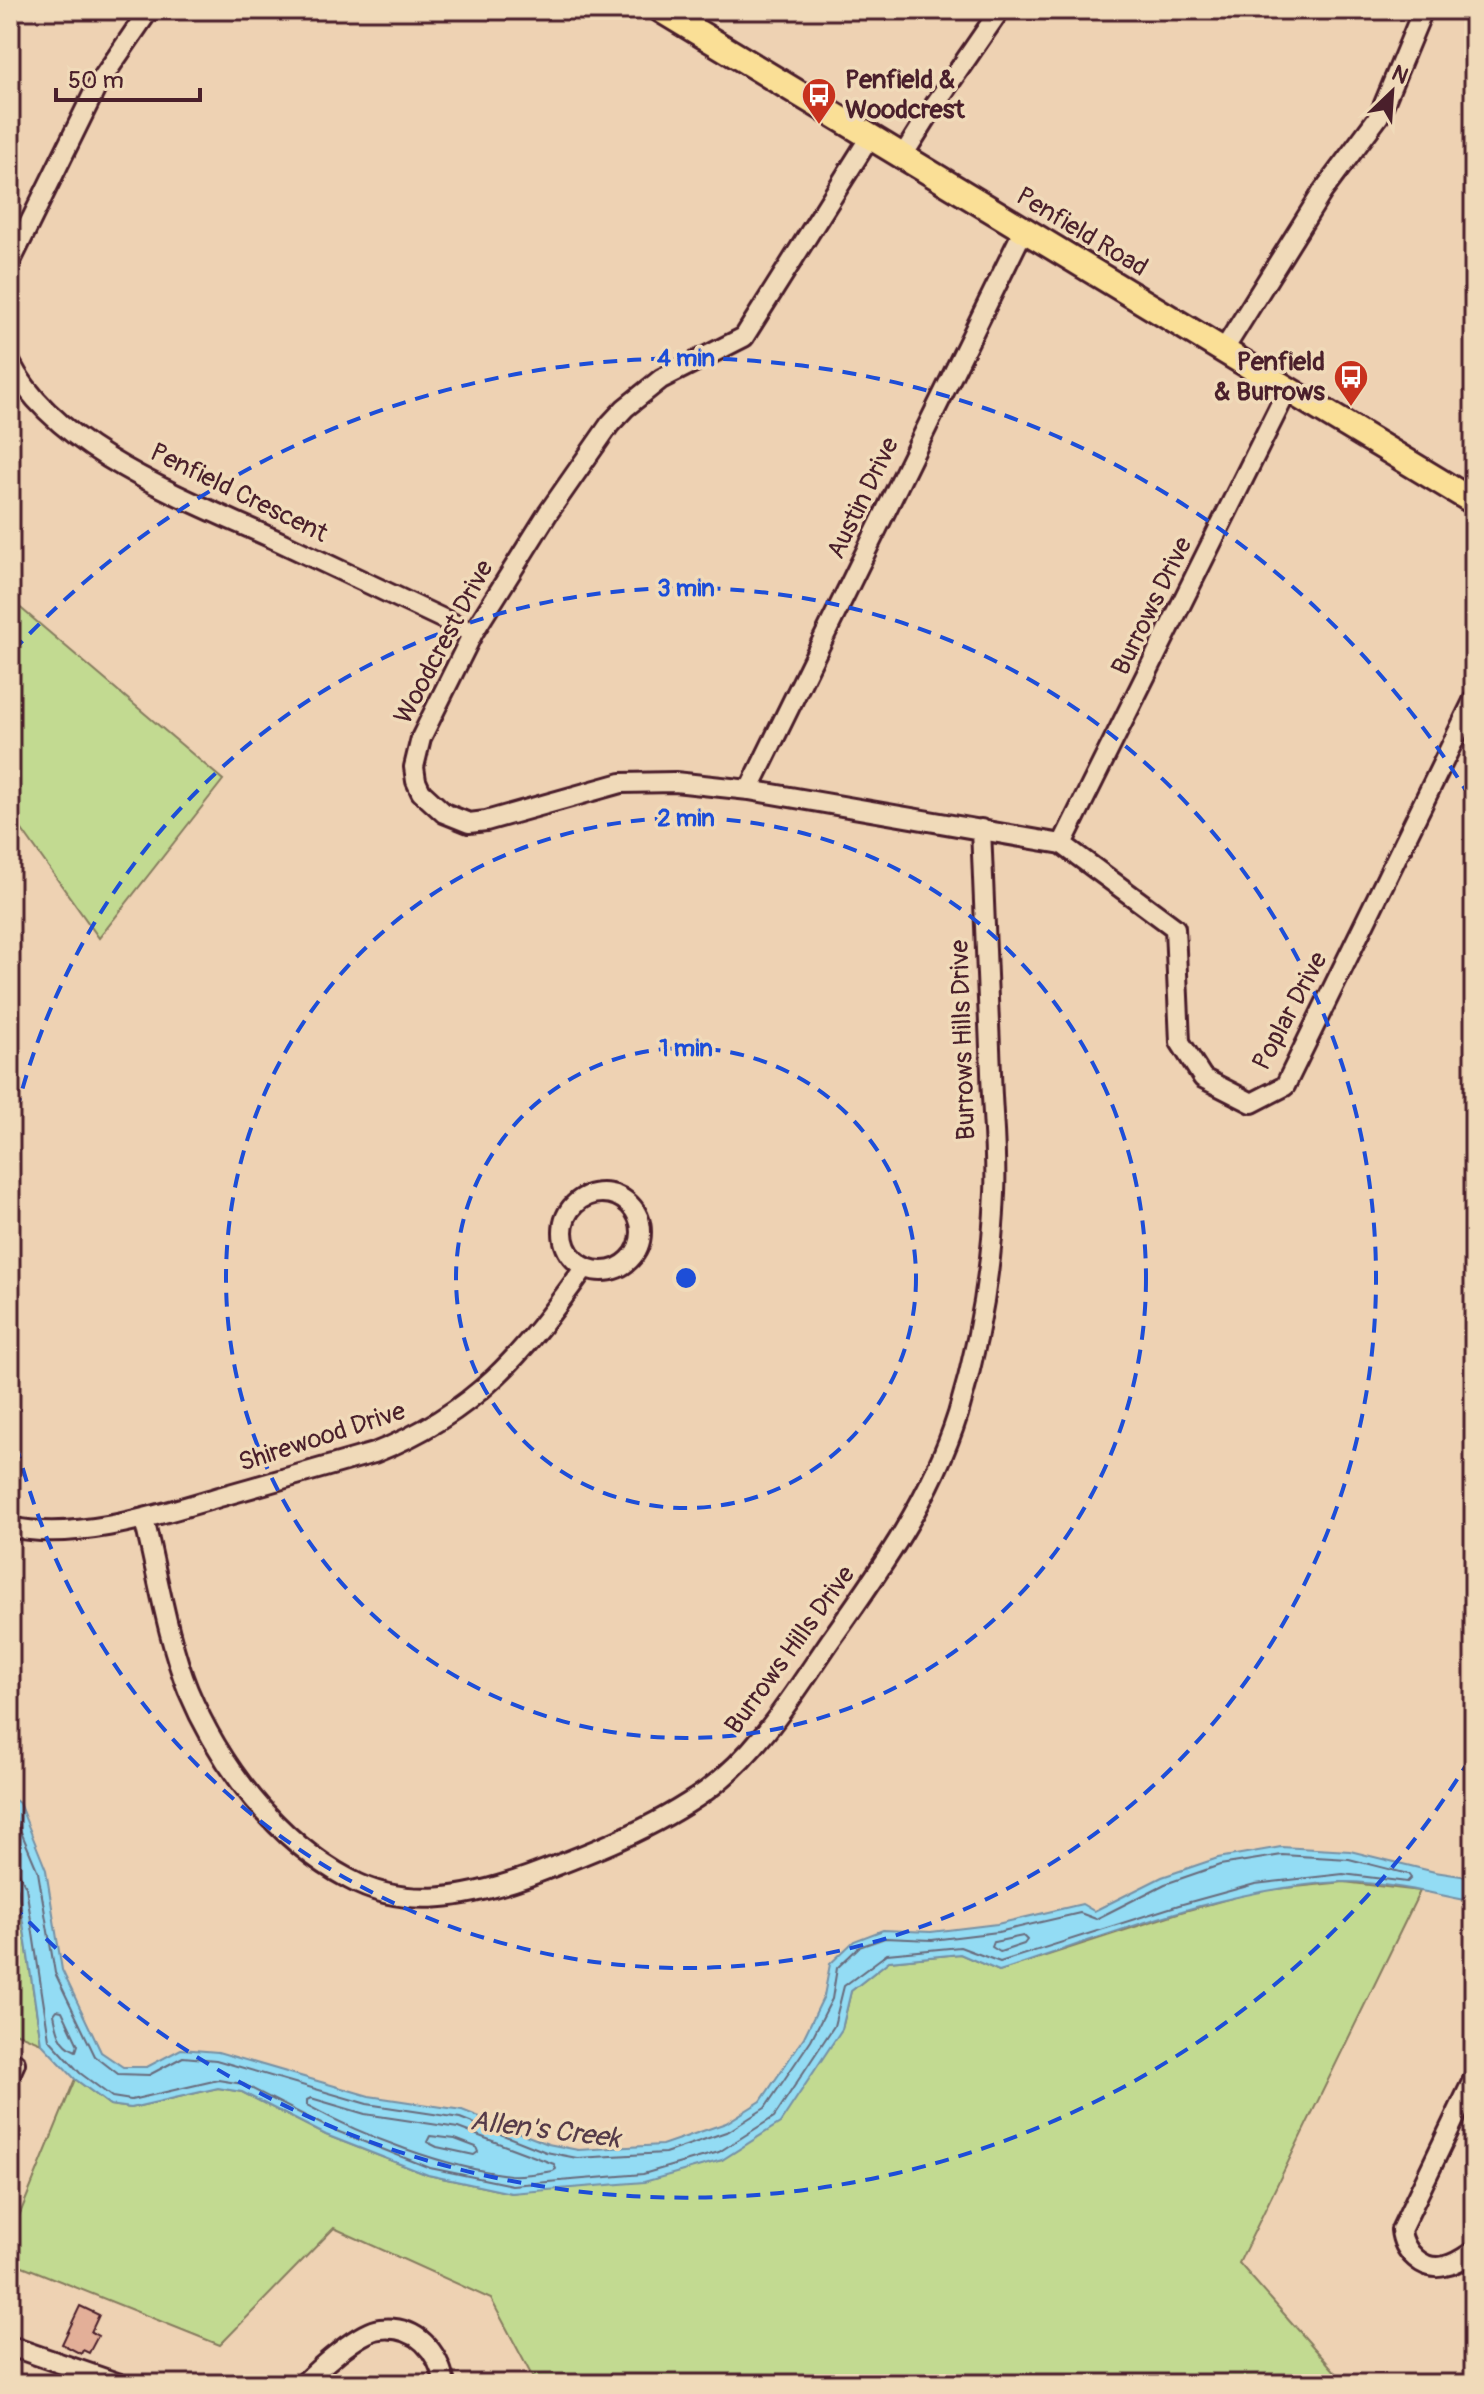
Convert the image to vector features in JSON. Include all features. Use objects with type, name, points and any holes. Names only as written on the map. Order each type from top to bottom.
[{"type":"main road","name":"Penfield Road","points":[[661,10],[1474,502]]},
{"type":"street","points":[[10,263],[97,86],[149,10]]},
{"type":"street","points":[[902,157],[1000,10]]},
{"type":"street","points":[[1223,351],[1323,191],[1379,116],[1423,10]]},
{"type":"street","name":"Woodcrest Drive","points":[[870,137],[744,337],[661,379],[610,424],[548,513],[473,633],[421,738],[416,753],[416,781],[424,795],[444,813],[469,823],[636,782],[675,782],[749,790],[1062,844]]},
{"type":"street","name":"Austin Drive","points":[[749,790],[1024,229]]},
{"type":"street","name":"Penfield Crescent","points":[[10,362],[25,387],[59,422],[143,478],[473,633]]},
{"type":"street","name":"Burrows Drive","points":[[1062,844],[1287,391]]},
{"type":"street","name":"Poplar Drive","points":[[1062,844],[1175,928],[1180,1042],[1203,1078],[1252,1103],[1285,1086],[1474,699]]},
{"type":"street","name":"Burrows Hills Drive","points":[[144,1519],[187,1687],[209,1735],[244,1787],[276,1823],[312,1856],[350,1880],[381,1894],[416,1899],[452,1897],[514,1881],[584,1856],[665,1817],[706,1791],[735,1767],[769,1729],[883,1568],[925,1497],[958,1414],[982,1304],[995,1191],[981,829]]},
{"type":"street","points":[[598,1192],[623,1198],[639,1219],[642,1232],[633,1256],[611,1270],[598,1271],[585,1267],[566,1250],[563,1225],[567,1213],[575,1203],[598,1192]]},
{"type":"street","name":"Shirewood Drive","points":[[10,1527],[29,1531],[81,1529],[144,1519],[374,1453],[410,1439],[434,1425],[489,1383],[523,1350],[585,1267]]},
{"type":"street","points":[[1474,2078],[1401,2230],[1406,2249],[1428,2265],[1446,2266],[1474,2251]]},
{"type":"street","points":[[303,2384],[333,2356],[377,2328],[404,2330],[429,2345],[445,2384]]},
{"type":"street","points":[[10,2346],[120,2384]]},
{"type":"green space","points":[[10,599],[223,780],[99,938],[10,813]]},
{"type":"green space","points":[[10,1869],[18,1889],[41,2043],[10,2030]]},
{"type":"green space","points":[[1344,1882],[1420,1891],[1239,2263],[1346,2384],[533,2384],[533,2378],[491,2299],[334,2228],[220,2345],[10,2261],[10,2238],[75,2079],[110,2105],[131,2108],[218,2088],[242,2092],[326,2135],[428,2175],[511,2193],[722,2160],[842,2029],[851,1991],[889,1961],[960,1954],[999,1971],[1181,1912],[1257,1891]]},
{"type":"water","points":[[10,1796],[19,1803],[46,1870],[62,1970],[101,2052],[123,2067],[147,2067],[181,2049],[218,2052],[369,2096],[462,2110],[548,2144],[578,2150],[662,2145],[726,2123],[761,2101],[804,2037],[824,1996],[830,1964],[854,1941],[883,1930],[931,1932],[997,1924],[1082,1904],[1094,1911],[1162,1877],[1218,1858],[1281,1847],[1350,1851],[1435,1872],[1474,1878],[1474,1902],[1372,1884],[1341,1882],[1297,1886],[1253,1893],[1167,1915],[999,1971],[960,1954],[889,1961],[851,1991],[842,2029],[780,2123],[722,2160],[644,2182],[511,2193],[428,2175],[326,2135],[242,2092],[218,2088],[131,2108],[110,2105],[75,2079],[41,2043],[18,1889],[10,1869]]},
{"type":"building","points":[[80,2306],[99,2315],[91,2332],[98,2336],[89,2353],[83,2350],[81,2354],[62,2344]]},
{"type":"place","name":"Penfield & Woodcrest","points":[[819,126]]},
{"type":"place","name":"Penfield & Burrows","points":[[1351,408]]},
{"type":"water label","name":"Allen's Creek","points":[[545,2130]]}]
